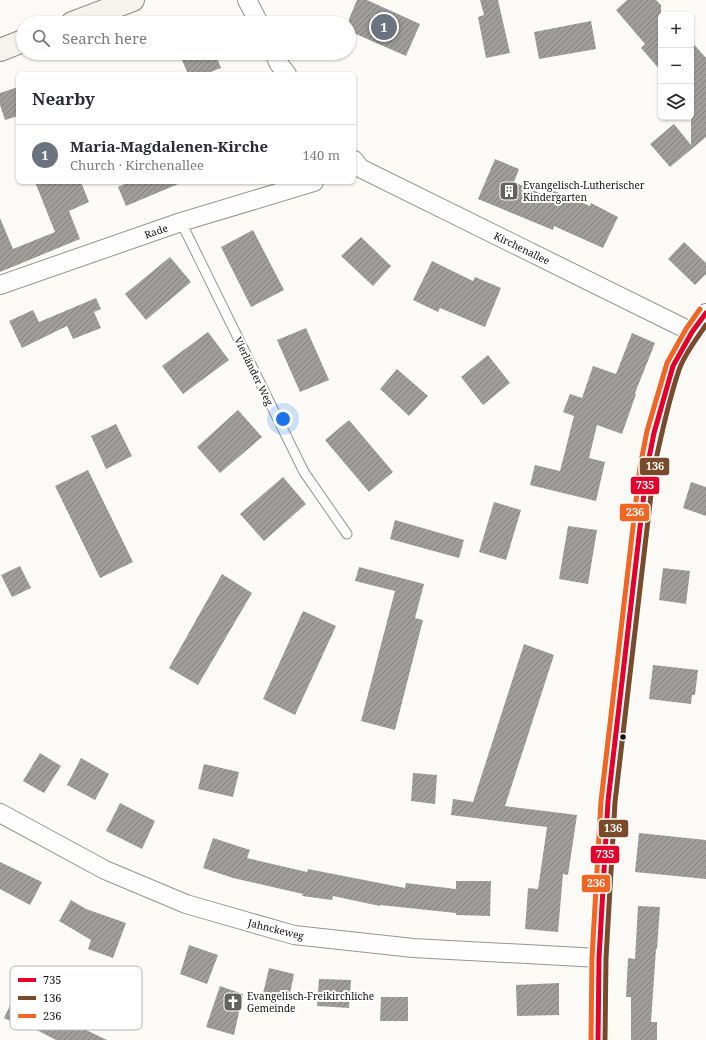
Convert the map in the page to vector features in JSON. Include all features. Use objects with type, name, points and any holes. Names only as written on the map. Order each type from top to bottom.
[{"type":"main road","points":[[91,16],[133,0]]},
{"type":"main road","points":[[0,50],[16,44]]},
{"type":"street","points":[[247,0],[255,16]]},
{"type":"street","points":[[277,60],[285,72]]},
{"type":"street","name":"Kirchenallee","points":[[356,166],[692,332]]},
{"type":"street","name":"Rade","points":[[0,285],[181,222],[307,184]]},
{"type":"street","points":[[598,1040],[599,958],[610,780],[647,468],[654,433],[674,366],[692,332],[706,313]]},
{"type":"street","name":"Jahnckeweg","points":[[0,813],[105,870],[180,901],[294,935],[413,948],[599,958]]},
{"type":"lane","name":"Vierländer Weg","points":[[181,222],[304,472],[347,534]]},
{"type":"building","points":[[357,0],[367,0],[420,24],[406,56],[356,34],[356,16],[350,16]]},
{"type":"building","points":[[480,0],[498,0],[510,53],[486,58],[478,17],[484,15]]},
{"type":"building","points":[[627,0],[656,0],[661,5],[661,12],[658,12],[658,68],[641,48],[645,44],[616,10]]},
{"type":"building","points":[[591,21],[596,49],[539,59],[534,32]]},
{"type":"building","points":[[694,44],[706,58],[706,137],[670,167],[650,144],[674,124],[691,145],[691,120],[694,120]]},
{"type":"building","points":[[182,60],[218,60],[221,68],[210,72],[187,72]]},
{"type":"building","points":[[16,88],[16,117],[5,120],[0,105],[0,93]]},
{"type":"building","name":"Evangelisch-Lutherischer Kindergarten","points":[[495,159],[519,169],[514,182],[544,195],[547,188],[590,206],[591,203],[618,217],[603,248],[554,226],[553,230],[478,199]]},
{"type":"building","points":[[36,184],[82,184],[89,202],[69,211],[80,239],[0,272],[0,218],[13,249],[55,232]]},
{"type":"building","points":[[125,184],[178,184],[126,206],[118,187]]},
{"type":"building","points":[[253,230],[284,290],[251,307],[221,247]]},
{"type":"building","points":[[361,237],[391,266],[373,286],[341,256]]},
{"type":"building","points":[[684,242],[706,263],[706,274],[695,285],[668,259]]},
{"type":"building","points":[[170,257],[191,282],[146,320],[125,294]]},
{"type":"building","points":[[432,261],[473,281],[475,277],[501,288],[485,327],[440,308],[438,312],[413,300]]},
{"type":"building","points":[[96,298],[101,309],[94,312],[101,328],[73,339],[67,326],[22,348],[9,321],[33,310],[39,322]]},
{"type":"building","points":[[306,328],[329,380],[300,392],[277,340]]},
{"type":"building","points":[[208,332],[229,360],[183,394],[162,366]]},
{"type":"building","points":[[632,333],[655,343],[635,393],[636,394],[622,434],[597,425],[589,458],[605,462],[596,501],[530,485],[535,465],[560,471],[574,416],[563,412],[570,394],[582,398],[593,366],[616,374]]},
{"type":"building","points":[[488,355],[510,383],[483,405],[461,377]]},
{"type":"building","points":[[397,369],[428,396],[409,416],[380,389]]},
{"type":"building","points":[[238,410],[262,437],[220,473],[197,447]]},
{"type":"building","points":[[349,420],[393,472],[369,492],[325,440]]},
{"type":"building","points":[[116,424],[132,456],[106,469],[91,436]]},
{"type":"building","points":[[88,470],[133,562],[100,578],[55,486]]},
{"type":"building","points":[[283,477],[306,504],[264,541],[240,514]]},
{"type":"building","points":[[691,482],[706,487],[706,516],[683,508]]},
{"type":"building","points":[[494,502],[521,510],[506,560],[479,552]]},
{"type":"building","points":[[395,520],[464,540],[459,558],[390,539]]},
{"type":"building","points":[[568,526],[597,530],[588,584],[559,579]]},
{"type":"building","points":[[20,566],[31,588],[12,597],[1,575]]},
{"type":"building","points":[[359,567],[424,584],[415,618],[423,620],[395,730],[361,721],[395,591],[355,581]]},
{"type":"building","points":[[663,568],[690,571],[686,604],[659,600]]},
{"type":"building","points":[[222,574],[252,593],[198,685],[169,668]]},
{"type":"building","points":[[303,611],[336,626],[295,715],[263,699]]},
{"type":"building","points":[[524,644],[554,655],[505,806],[577,815],[568,875],[563,874],[558,932],[525,929],[528,888],[538,889],[547,827],[451,815],[453,799],[473,802]]},
{"type":"building","points":[[653,665],[698,670],[695,695],[692,695],[691,704],[649,699]]},
{"type":"building","points":[[40,753],[61,766],[44,793],[23,781]]},
{"type":"building","points":[[81,758],[109,774],[95,800],[67,785]]},
{"type":"building","points":[[204,764],[239,772],[233,797],[198,789]]},
{"type":"building","points":[[413,773],[437,775],[435,804],[411,801]]},
{"type":"building","points":[[120,803],[155,821],[142,849],[106,831]]},
{"type":"building","points":[[639,833],[706,840],[706,879],[635,872]]},
{"type":"building","points":[[213,838],[250,850],[247,858],[307,872],[308,869],[405,888],[406,883],[456,889],[456,881],[491,881],[490,916],[456,915],[456,913],[380,906],[333,896],[332,900],[302,896],[303,894],[233,878],[203,868]]},
{"type":"building","points":[[0,862],[42,882],[30,905],[0,889]]},
{"type":"building","points":[[71,900],[86,909],[126,923],[113,958],[88,949],[91,940],[59,921]]},
{"type":"building","points":[[638,906],[660,907],[651,1022],[657,1022],[657,1040],[631,1040],[631,997],[626,997],[628,958],[635,959]]},
{"type":"building","points":[[189,945],[218,955],[207,984],[180,974]]},
{"type":"building","points":[[269,968],[294,974],[288,1003],[262,998]]},
{"type":"building","points":[[319,979],[351,980],[349,1008],[317,1006]]},
{"type":"building","points":[[559,983],[559,1015],[517,1016],[516,985]]},
{"type":"building","points":[[220,986],[243,994],[234,1035],[206,1027]]},
{"type":"building","points":[[381,997],[408,997],[408,1021],[380,1021]]},
{"type":"building","points":[[10,1006],[10,1021],[4,1018]]},
{"type":"building","points":[[37,1030],[86,1030],[107,1040],[56,1040]]},
{"type":"transit line","name":"236","points":[[591,1040],[592,958],[601,801],[640,467],[647,431],[667,363],[686,329],[700,309]]},
{"type":"transit line","name":"735","points":[[598,1040],[599,958],[608,801],[647,468],[654,433],[673,366],[692,332],[706,313]]},
{"type":"transit line","name":"136","points":[[605,1040],[606,958],[615,802],[654,469],[668,407],[681,364],[706,325]]},
{"type":"place","name":"Maria-Magdalenen-Kirche","points":[[384,27]]},
{"type":"place","name":"Evangelisch-Lutherischer Kindergarten","points":[[509,191]]},
{"type":"place","name":"Evangelisch-Freikirchliche Gemeinde","points":[[233,1002]]}]
